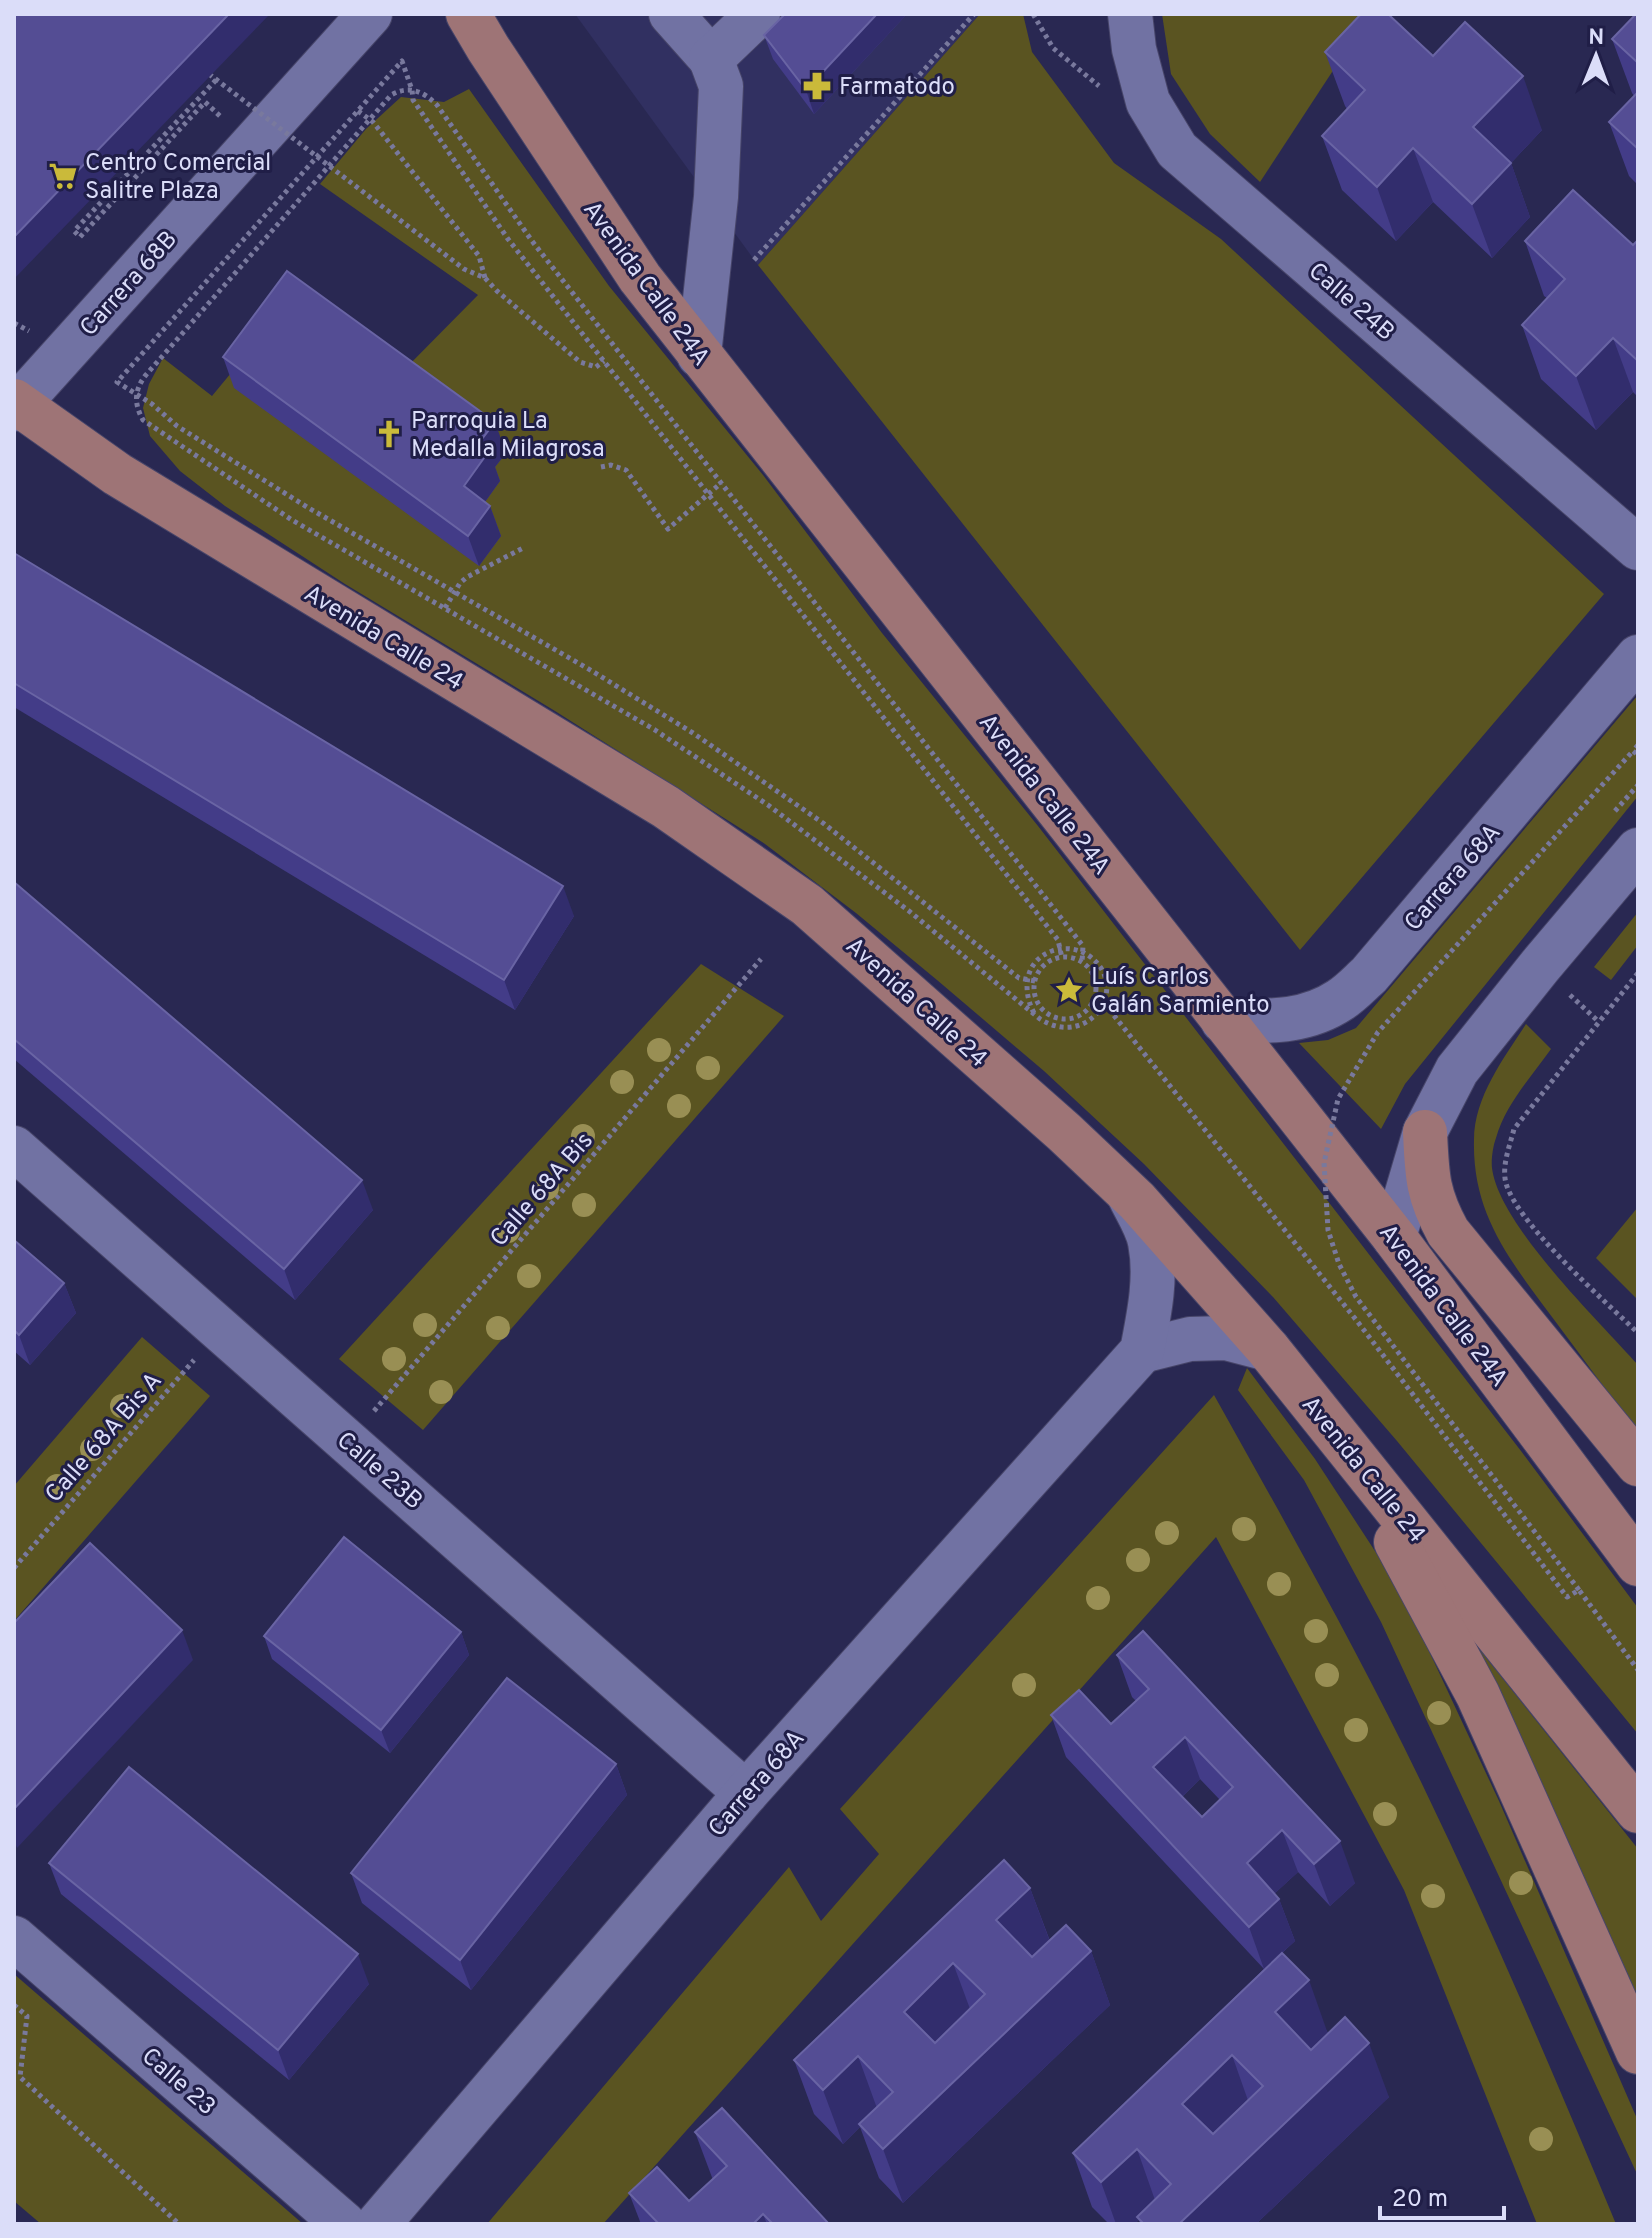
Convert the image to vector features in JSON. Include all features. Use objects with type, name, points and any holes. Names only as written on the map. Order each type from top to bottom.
[{"type":"main road","name":"Avenida Calle 24A","points":[[468,14],[588,204],[640,278],[1394,1237],[1638,1564]]},
{"type":"main road","name":"Avenida Calle 24","points":[[15,405],[117,474],[666,807],[807,905],[1064,1132],[1129,1194],[1268,1349],[1638,1811]]},
{"type":"main road","points":[[1425,1132],[1428,1186],[1435,1209],[1448,1232],[1638,1466]]},
{"type":"main road","points":[[1423,1275],[1638,1466]]},
{"type":"main road","points":[[1342,1441],[1478,1695],[1638,2052]]},
{"type":"street","name":"Carrera 68B","points":[[15,405],[370,14]]},
{"type":"street","points":[[699,355],[716,197],[721,86],[694,30],[758,14]]},
{"type":"street","name":"Calle 24B","points":[[1130,14],[1134,49],[1148,102],[1177,150],[1638,548]]},
{"type":"street","name":"Carrera 68A","points":[[1223,1021],[1276,1021],[1304,1017],[1341,1000],[1369,975],[1638,657]]},
{"type":"street","points":[[1394,1237],[1425,1132],[1457,1070],[1638,850]]},
{"type":"street","name":"Calle 23B","points":[[14,1148],[746,1793]]},
{"type":"street","points":[[1129,1194],[1149,1240],[1152,1271],[1150,1311],[1142,1351],[1190,1339],[1226,1338],[1268,1349]]},
{"type":"street","name":"Carrera 68A","points":[[378,2224],[746,1793],[1142,1351]]},
{"type":"street","name":"Calle 23","points":[[14,1938],[344,2224]]},
{"type":"path","points":[[753,262],[974,14]]},
{"type":"path","points":[[1035,981],[1019,978],[823,823],[693,733],[177,426],[117,382],[402,61],[413,100],[508,239],[1058,940],[1062,958]]},
{"type":"path","points":[[209,74],[464,269],[485,278],[580,362],[596,367],[604,361]]},
{"type":"path","points":[[205,102],[80,237],[74,231],[216,80]]},
{"type":"path","points":[[1034,1013],[1028,1001],[1026,981],[1036,962],[1047,953],[1073,949],[1084,953],[1100,966],[1105,977],[1104,1003],[1088,1022],[1072,1028],[1055,1027],[1034,1013],[909,911],[768,805],[655,730],[292,520],[149,425],[138,410],[137,386],[145,376],[391,95],[412,90],[424,93],[437,105],[532,241],[1083,946],[1084,953],[1082,962]]},
{"type":"path","points":[[358,111],[371,120],[479,256],[485,278]]},
{"type":"path","points":[[601,467],[611,465],[626,470],[668,529],[721,483]]},
{"type":"path","points":[[445,608],[467,577],[525,547]]},
{"type":"path","points":[[1638,745],[1635,753],[1378,1032],[1338,1099],[1324,1163],[1328,1230],[1339,1264],[1356,1297],[1638,1670]]},
{"type":"path","points":[[1062,958],[1082,962],[1094,977],[1096,996],[1092,1005],[1077,1017],[1058,1018],[1041,1008],[1034,991],[1035,981],[1045,965],[1062,958]]},
{"type":"path","name":"Calle 68A Bis","points":[[348,1442],[761,959]]},
{"type":"path","points":[[1638,973],[1514,1129],[1506,1155],[1505,1180],[1525,1221],[1638,1333]]},
{"type":"path","points":[[1104,1003],[1357,1321],[1567,1597],[1579,1590]]},
{"type":"path","name":"Calle 68A Bis A","points":[[14,1568],[219,1330]]},
{"type":"path","points":[[14,2005],[27,2016],[20,2077],[179,2224]]},
{"type":"shaded area","points":[[575,14],[980,14],[758,265]]},
{"type":"shaded area","points":[[980,14],[1023,14],[1032,52],[1114,163],[1221,239],[1604,594],[1300,950],[758,265]]},
{"type":"shaded area","points":[[1162,14],[1370,14],[1260,182],[1210,134],[1171,74]]},
{"type":"shaded area","points":[[469,89],[609,286],[763,475],[882,633],[1038,826],[1521,1451],[1638,1608],[1638,1734],[1397,1441],[1273,1297],[1144,1164],[1044,1071],[856,913],[765,844],[555,711],[345,584],[225,506],[180,471],[150,436],[143,408],[149,384],[163,358],[212,396],[293,298],[399,375],[478,295],[320,184],[366,129],[401,97],[444,102]]},
{"type":"shaded area","points":[[1638,695],[1638,796],[1405,1084],[1381,1129],[1299,1043],[1328,1040],[1356,1028]]},
{"type":"shaded area","points":[[1638,912],[1638,945],[1611,980],[1594,967]]},
{"type":"shaded area","points":[[701,964],[784,1016],[423,1430],[339,1359]]},
{"type":"shaded area","points":[[1526,1024],[1551,1049],[1520,1091],[1500,1126],[1492,1168],[1512,1217],[1531,1244],[1638,1365],[1638,1433],[1512,1261],[1488,1217],[1480,1193],[1474,1140],[1479,1109],[1500,1064]]},
{"type":"shaded area","points":[[1638,1207],[1638,1300],[1596,1258]]},
{"type":"shaded area","points":[[142,1337],[210,1396],[14,1621],[14,1486]]},
{"type":"shaded area","points":[[1247,1368],[1315,1459],[1401,1591],[1499,1801],[1638,2121],[1638,2176],[1381,1622],[1304,1480],[1238,1390]]},
{"type":"shaded area","points":[[1214,1395],[1399,1736],[1474,1894],[1616,2224],[1537,2224],[1404,1890],[1216,1537],[603,2224],[487,2224],[789,1867],[821,1921],[879,1854],[840,1809]]},
{"type":"shaded area","points":[[1470,1637],[1638,1849],[1638,2007]]},
{"type":"shaded area","points":[[14,1974],[303,2224],[41,2224],[14,2201]]},
{"type":"building","name":"Centro Comercial Salitre Plaza","points":[[14,14],[229,14],[14,237]]},
{"type":"building","points":[[785,14],[877,14],[806,90],[764,35]]},
{"type":"building","points":[[1361,14],[1388,14],[1433,56],[1465,22],[1523,76],[1473,127],[1511,163],[1472,204],[1413,148],[1377,187],[1322,136],[1365,90],[1325,52]]},
{"type":"building","points":[[1638,14],[1638,63],[1612,39]]},
{"type":"building","points":[[1638,92],[1638,149],[1609,122]]},
{"type":"building","points":[[1573,190],[1633,245],[1638,240],[1638,361],[1613,338],[1576,376],[1522,325],[1565,279],[1525,241]]},
{"type":"building","name":"Parroquia La Medalla Milagrosa","points":[[287,271],[495,422],[479,443],[489,451],[464,486],[490,506],[468,536],[223,357]]},
{"type":"building","points":[[14,553],[563,886],[504,980],[14,683]]},
{"type":"building","points":[[14,882],[362,1180],[284,1269],[14,1039]]},
{"type":"building","points":[[14,1240],[64,1283],[19,1335],[14,1330]]},
{"type":"building","points":[[344,1537],[461,1632],[381,1730],[264,1636]]},
{"type":"building","points":[[90,1543],[182,1630],[14,1809],[14,1623]]},
{"type":"building","points":[[1143,1631],[1340,1841],[1314,1864],[1282,1830],[1247,1863],[1279,1899],[1249,1927],[1051,1715],[1079,1690],[1111,1724],[1149,1689],[1117,1655]],"holes":[[[1185,1737],[1233,1787],[1202,1817],[1153,1767]]]},
{"type":"building","points":[[507,1678],[616,1764],[460,1960],[351,1873]]},
{"type":"building","points":[[129,1767],[358,1954],[278,2050],[49,1863]]},
{"type":"building","points":[[1004,1860],[1030,1888],[996,1920],[1032,1957],[1066,1925],[1091,1951],[883,2149],[859,2124],[893,2092],[858,2056],[823,2090],[794,2060]],"holes":[[[953,1963],[985,1994],[935,2043],[904,2012]]]},
{"type":"building","points":[[1282,1953],[1309,1980],[1275,2012],[1311,2050],[1345,2017],[1369,2043],[1179,2224],[1144,2224],[1137,2217],[1171,2184],[1137,2149],[1101,2182],[1073,2153]],"holes":[[[1232,2055],[1263,2086],[1213,2134],[1182,2104]]]},
{"type":"building","points":[[722,2108],[829,2224],[773,2224],[763,2214],[753,2224],[659,2224],[629,2193],[657,2167],[689,2201],[727,2166],[695,2132]]},
{"type":"place","name":"Farmatodo","points":[[817,86]]},
{"type":"place","name":"Centro Comercial Salitre Plaza","points":[[63,176]]},
{"type":"place","name":"Parroquia La Medalla Milagrosa","points":[[389,434]]},
{"type":"place","name":"Luís Carlos Galán Sarmiento","points":[[1069,990]]}]
